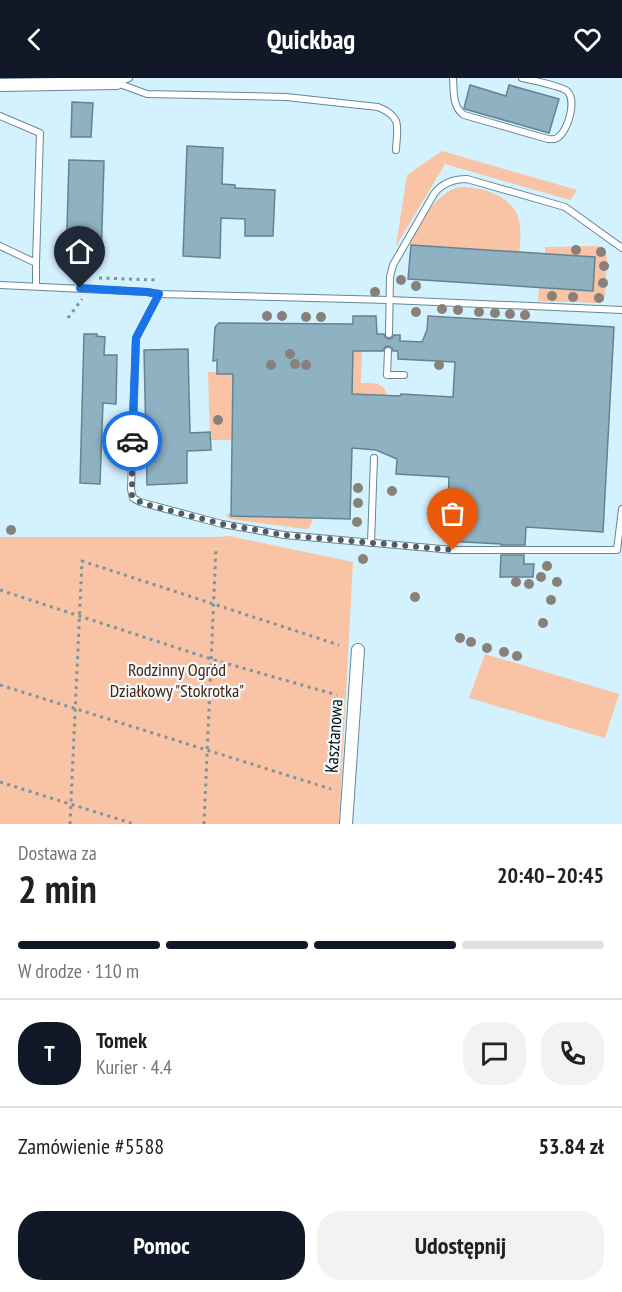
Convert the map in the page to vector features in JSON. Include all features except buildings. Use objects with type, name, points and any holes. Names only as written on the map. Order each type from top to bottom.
[{"type":"street","points":[[0,85],[123,80]]},
{"type":"street","name":"Kasztanowa","points":[[346,824],[358,650]]},
{"type":"lane","points":[[453,78],[456,106],[464,116],[555,139],[566,127],[571,109],[570,95],[563,89],[522,78]]},
{"type":"lane","points":[[123,80],[147,94],[286,98],[378,108],[388,111],[396,119],[398,128],[396,150]]},
{"type":"lane","points":[[0,116],[40,133],[36,286]]},
{"type":"lane","points":[[388,334],[390,278],[396,260],[434,194],[444,184],[467,179],[565,207],[622,248]]},
{"type":"lane","points":[[0,246],[36,263]]},
{"type":"lane","points":[[0,285],[159,294],[389,300],[622,310]]},
{"type":"lane","points":[[159,294],[136,338],[131,489],[133,498],[145,504],[222,524],[284,535],[453,550],[617,550],[622,509]]},
{"type":"lane","points":[[388,351],[387,375],[404,375]]},
{"type":"lane","points":[[371,543],[374,458]]},
{"type":"path","points":[[68,318],[83,298]]},
{"type":"path","points":[[204,824],[216,548]]},
{"type":"path","points":[[70,824],[82,561],[339,645]]},
{"type":"path","points":[[0,590],[211,659],[337,695]]},
{"type":"path","points":[[0,685],[331,789]]},
{"type":"path","points":[[0,782],[134,824]]},
{"type":"green space","points":[[442,151],[577,190],[570,200],[445,164],[396,246],[407,175]]},
{"type":"green space","points":[[459,187],[479,189],[507,201],[518,217],[519,252],[410,245],[429,210],[442,196]]},
{"type":"green space","points":[[598,246],[604,248],[607,258],[604,300],[600,303],[538,301],[539,288],[593,291],[595,257],[545,254],[545,247]]},
{"type":"green space","points":[[353,351],[362,351],[361,383],[374,383],[381,386],[387,396],[352,394]]},
{"type":"green space","points":[[208,372],[233,374],[232,440],[210,440]]},
{"type":"green space","points":[[231,513],[231,516],[313,518],[310,527],[306,529],[230,519],[226,516]]},
{"type":"green space","name":"Rodzinny Ogród Działkowy \"Stokrotka\"","points":[[229,536],[353,562],[339,824],[0,824],[0,537]]},
{"type":"green space","points":[[485,654],[619,694],[605,738],[469,698]]},
{"type":"way so far","points":[[132,441],[132,496],[145,504],[222,524],[284,535],[453,550]]},
{"type":"route","points":[[80,288],[159,294],[136,338],[132,441]]}]
